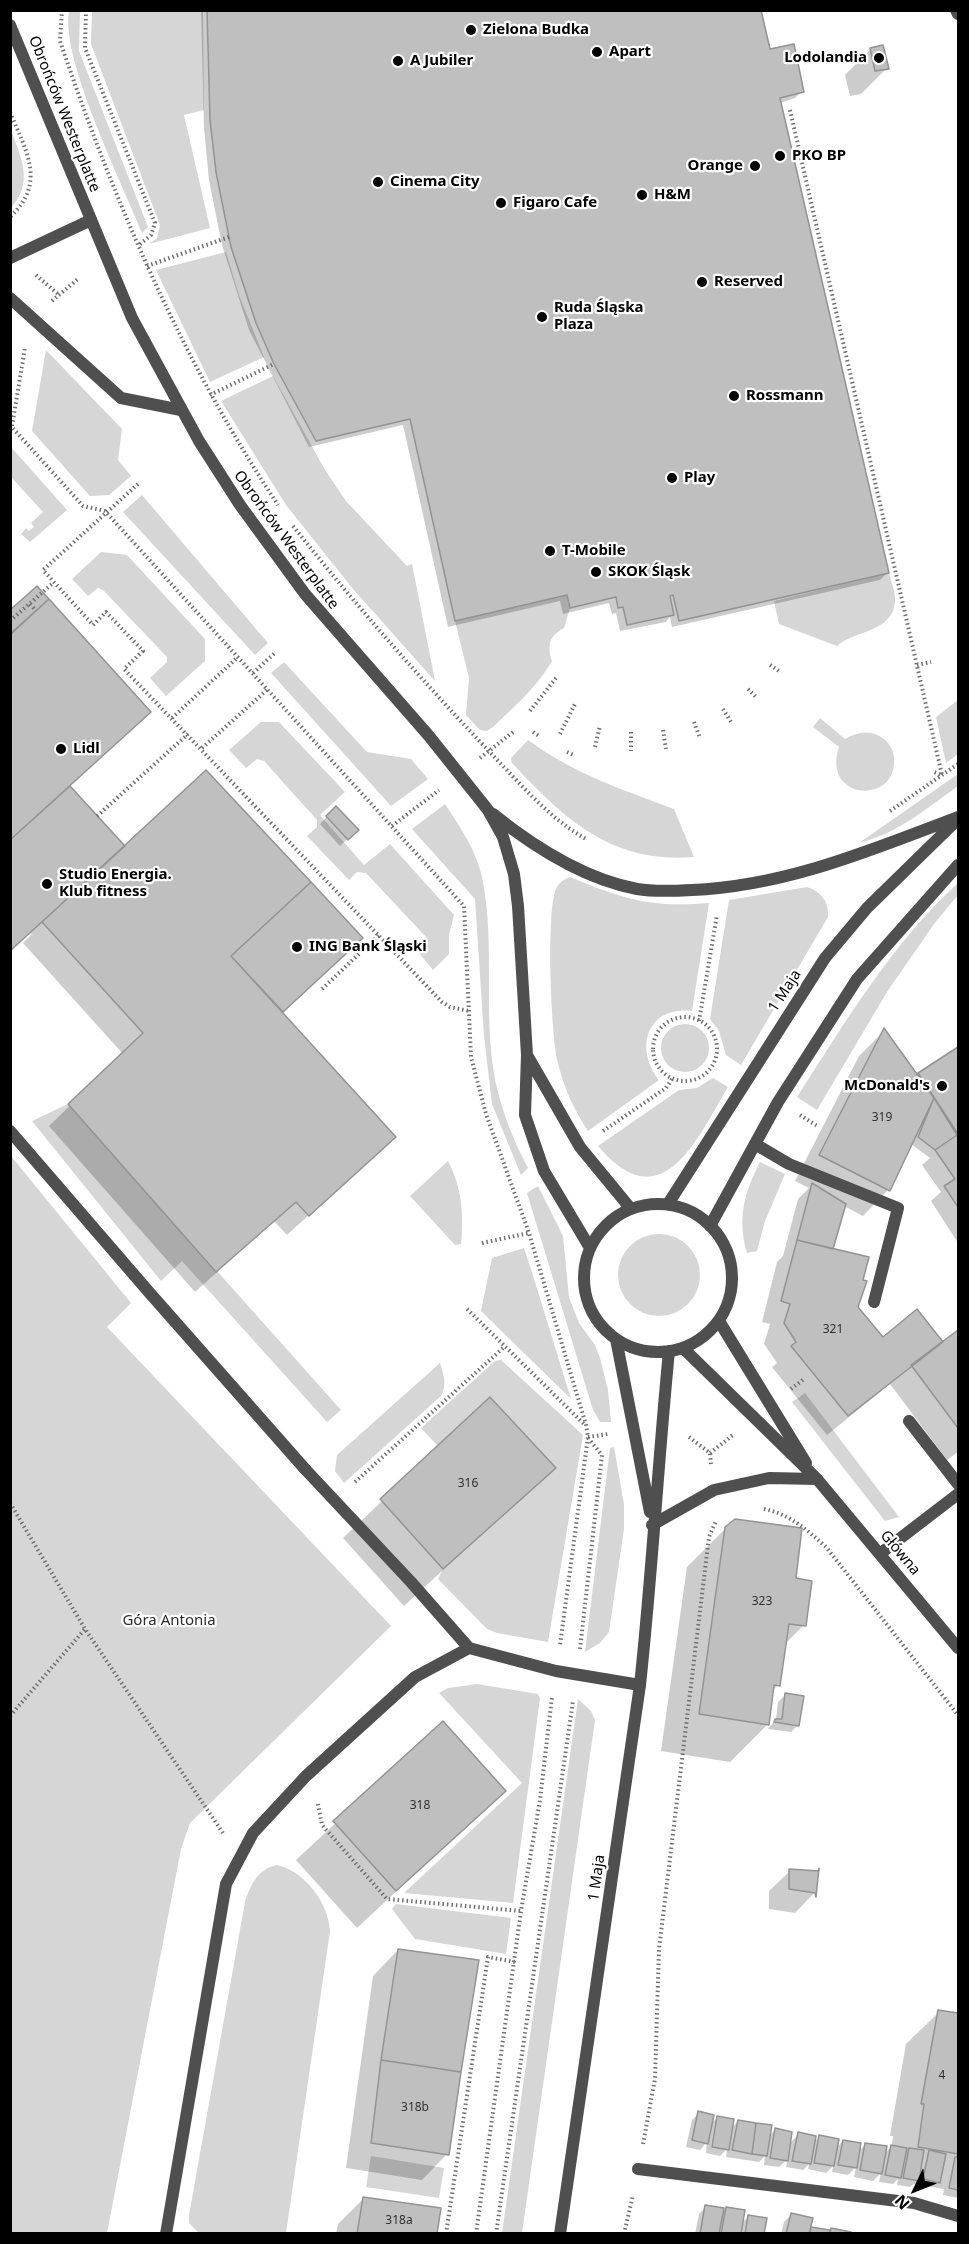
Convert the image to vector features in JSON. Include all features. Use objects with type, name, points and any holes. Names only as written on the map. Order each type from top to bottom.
[{"type":"street","name":"Obrońców Westerplatte","points":[[10,25],[136,326],[181,410],[240,505],[299,586],[429,736],[488,810],[502,837],[514,874],[527,1054],[525,1115],[544,1171],[590,1248]]},
{"type":"street","points":[[10,258],[91,220]]},
{"type":"street","points":[[10,298],[121,398],[181,410]]},
{"type":"street","points":[[488,810],[520,836],[559,859],[602,879],[638,890],[678,891],[718,889],[813,871],[958,818]]},
{"type":"street","name":"1 Maja","points":[[668,1204],[825,958],[867,908],[958,818]]},
{"type":"street","points":[[710,1226],[778,1102],[857,979],[958,865]]},
{"type":"street","name":"Obrońców Westerplatte","points":[[527,1054],[580,1148],[631,1209]]},
{"type":"street","points":[[10,1131],[148,1291],[468,1648],[556,1671],[639,1685]]},
{"type":"street","points":[[755,1144],[789,1164],[898,1208],[874,1302]]},
{"type":"street","points":[[649,1204],[668,1204],[691,1211],[710,1226],[726,1247],[733,1271],[730,1298],[719,1321],[697,1342],[669,1351],[642,1350],[616,1339],[601,1325],[590,1308],[585,1288],[584,1268],[590,1248],[600,1232],[614,1218],[631,1209],[649,1204]]},
{"type":"street","name":"Główna","points":[[719,1321],[817,1479]]},
{"type":"street","name":"1 Maja","points":[[616,1339],[652,1525]]},
{"type":"street","name":"Główna","points":[[683,1348],[817,1479],[958,1648]]},
{"type":"street","name":"1 Maja","points":[[560,2234],[639,1685],[648,1609],[652,1525],[669,1351]]},
{"type":"street","points":[[909,1421],[958,1484]]},
{"type":"street","points":[[652,1525],[714,1490],[769,1478],[817,1479]]},
{"type":"street","points":[[881,1553],[958,1494]]},
{"type":"street","points":[[166,2234],[226,1884],[253,1833],[306,1776],[415,1677],[468,1648]]},
{"type":"street","points":[[638,2169],[914,2203],[958,2216]]},
{"type":"path","points":[[62,10],[60,41],[138,246],[210,395],[284,515]]},
{"type":"path","points":[[86,10],[85,48],[155,223],[151,235],[138,246]]},
{"type":"path","points":[[790,110],[942,775]]},
{"type":"path","points":[[10,112],[30,159],[32,178],[21,207],[10,217]]},
{"type":"path","points":[[147,266],[229,237]]},
{"type":"path","points":[[33,272],[58,294]]},
{"type":"path","points":[[48,305],[79,278]]},
{"type":"path","points":[[26,345],[11,426],[83,506],[105,511],[464,906]]},
{"type":"path","points":[[210,395],[274,364]]},
{"type":"path","points":[[138,484],[105,511],[43,570],[93,625],[106,612],[143,651],[124,669],[202,748],[442,1002],[450,1007],[469,1011]]},
{"type":"path","points":[[291,524],[357,607],[489,751],[544,807],[569,828],[595,844]]},
{"type":"path","points":[[10,621],[53,583]]},
{"type":"path","points":[[30,604],[36,611]]},
{"type":"path","points":[[899,619],[906,618]]},
{"type":"path","points":[[253,673],[276,652]]},
{"type":"path","points":[[172,718],[238,657]]},
{"type":"path","points":[[917,665],[931,662]]},
{"type":"path","points":[[770,665],[779,672]]},
{"type":"path","points":[[531,711],[556,678]]},
{"type":"path","points":[[202,748],[268,689]]},
{"type":"path","points":[[748,689],[757,698]]},
{"type":"path","points":[[560,734],[575,704]]},
{"type":"path","points":[[723,709],[731,722]]},
{"type":"path","points":[[694,722],[699,738]]},
{"type":"path","points":[[595,747],[600,726]]},
{"type":"path","points":[[663,730],[666,749]]},
{"type":"path","points":[[472,764],[513,732]]},
{"type":"path","points":[[533,732],[539,736]]},
{"type":"path","points":[[631,732],[631,751]]},
{"type":"path","points":[[97,816],[188,734]]},
{"type":"path","points":[[567,752],[574,754]]},
{"type":"path","points":[[887,813],[958,764]]},
{"type":"path","points":[[934,772],[942,775]]},
{"type":"path","points":[[392,826],[445,785]]},
{"type":"path","points":[[699,1020],[717,913]]},
{"type":"path","points":[[322,989],[379,935]]},
{"type":"path","points":[[674,1019],[699,1020],[713,1034],[717,1053],[714,1063],[701,1078],[682,1082],[672,1079],[658,1069],[654,1061],[652,1053],[655,1036],[666,1022],[674,1019]]},
{"type":"path","points":[[602,1132],[666,1088],[672,1079]]},
{"type":"path","points":[[482,1243],[529,1233]]},
{"type":"path","points":[[467,1309],[503,1348],[586,1425]]},
{"type":"path","points":[[335,1499],[503,1348]]},
{"type":"path","points":[[476,2234],[521,1911],[540,1800],[588,1437],[602,1455],[577,1675],[496,2234]]},
{"type":"path","points":[[624,2234],[655,2079],[659,1949],[709,1537],[719,1512],[710,1453]]},
{"type":"path","points":[[10,1503],[13,1512],[85,1629],[240,1858]]},
{"type":"path","points":[[752,1507],[775,1511],[802,1525],[826,1547],[958,1715]]},
{"type":"path","points":[[10,1716],[85,1629]]},
{"type":"path","points":[[322,1794],[318,1804],[322,1825],[387,1899],[521,1911]]},
{"type":"path","points":[[446,2234],[488,1957],[515,1962]]},
{"type":"green space","points":[[69,11],[80,11],[79,51],[148,227],[142,233],[83,89],[69,32]]},
{"type":"green space","points":[[92,11],[203,11],[204,110],[184,115],[210,228],[149,244],[157,238],[160,225],[91,44]]},
{"type":"green space","points":[[11,130],[21,160],[24,179],[18,198],[11,208]]},
{"type":"green space","points":[[226,252],[239,295],[264,357],[210,382],[156,270]]},
{"type":"green space","points":[[46,350],[122,429],[118,460],[131,476],[109,495],[90,496],[32,431]]},
{"type":"green space","points":[[273,376],[325,470],[346,501],[407,566],[412,564],[435,681],[353,589],[286,505],[221,401]]},
{"type":"green space","points":[[11,447],[67,510],[30,542],[21,534],[26,528],[29,531],[34,527],[31,523],[43,512],[11,477]]},
{"type":"green space","points":[[142,495],[268,643],[255,655],[123,512]]},
{"type":"green space","points":[[101,552],[127,555],[205,639],[205,661],[166,696],[150,678],[167,662],[167,657],[103,590],[98,588],[88,596],[72,579]]},
{"type":"green space","points":[[889,573],[895,598],[893,611],[887,619],[872,630],[837,646],[779,624],[774,601]]},
{"type":"green space","points":[[567,595],[570,608],[564,628],[555,634],[550,642],[552,661],[525,696],[493,727],[487,731],[480,730],[466,715],[469,678],[455,621]]},
{"type":"green space","points":[[284,662],[367,752],[411,759],[428,779],[391,806],[271,673]]},
{"type":"green space","points":[[958,700],[958,754],[946,763],[936,717]]},
{"type":"green space","points":[[820,718],[845,739],[860,733],[869,733],[879,736],[890,745],[894,759],[892,774],[884,784],[873,790],[861,790],[849,787],[840,778],[836,765],[839,747],[813,727]]},
{"type":"green space","points":[[261,722],[279,722],[345,792],[320,815],[364,865],[390,844],[454,915],[449,935],[449,954],[433,970],[419,953],[426,947],[427,938],[366,873],[357,872],[349,880],[307,836],[317,827],[317,820],[264,761],[257,759],[246,768],[229,750]]},
{"type":"green space","points":[[528,740],[581,772],[674,809],[694,857],[665,857],[638,853],[592,834],[551,802],[512,763],[511,758]]},
{"type":"green space","points":[[958,774],[958,786],[923,811],[899,827],[859,843]]},
{"type":"green space","points":[[445,804],[472,848],[482,877],[488,932],[489,1015],[493,1069],[505,1115],[528,1168],[521,1175],[492,1104],[484,1036],[475,899],[412,829]]},
{"type":"green space","points":[[570,877],[606,891],[653,903],[709,903],[692,1011],[677,1011],[664,1015],[655,1022],[649,1032],[647,1055],[651,1068],[659,1080],[588,1131],[563,1081],[555,1049],[553,1028],[550,947],[553,901],[557,887]]},
{"type":"green space","points":[[958,883],[958,895],[934,924],[887,992],[817,1110],[797,1097],[851,1013],[890,958],[911,932]]},
{"type":"green space","points":[[807,887],[823,898],[827,906],[828,917],[741,1065],[726,1055],[719,1031],[710,1019],[729,900]]},
{"type":"green space","points":[[680,1024],[690,1024],[702,1031],[709,1043],[709,1053],[702,1065],[690,1072],[680,1072],[665,1061],[661,1053],[661,1043],[672,1028]]},
{"type":"green space","points":[[713,1078],[728,1087],[690,1149],[675,1164],[659,1174],[641,1176],[621,1167],[598,1146],[679,1090],[697,1088]]},
{"type":"green space","points":[[68,1104],[341,1410],[327,1422],[182,1261],[161,1281],[32,1121]]},
{"type":"green space","name":"Góra Antonia","points":[[11,1156],[131,1303],[107,1327],[391,1626],[190,1823],[181,1849],[107,2233],[11,2233]]},
{"type":"green space","points":[[448,1161],[459,1191],[462,1212],[461,1244],[455,1245],[410,1196]]},
{"type":"green space","points":[[760,1162],[785,1174],[765,1221],[757,1251],[747,1253],[742,1217],[746,1195]]},
{"type":"green space","points":[[538,1186],[563,1236],[569,1297],[579,1323],[595,1345],[600,1358],[608,1390],[611,1422],[600,1422],[593,1410],[527,1193]]},
{"type":"green space","points":[[659,1234],[675,1237],[688,1246],[697,1259],[700,1275],[697,1291],[688,1304],[675,1313],[659,1316],[643,1313],[630,1304],[621,1291],[618,1275],[621,1259],[630,1246],[643,1237]]},
{"type":"green space","points":[[524,1248],[571,1399],[481,1311],[492,1258]]},
{"type":"green space","points":[[501,1360],[583,1435],[548,1642],[497,1633],[487,1629],[438,1579],[443,1569],[556,1468],[491,1397],[438,1446],[421,1428],[495,1361]]},
{"type":"green space","points":[[440,1363],[444,1376],[441,1396],[344,1483],[335,1471],[337,1455]]},
{"type":"green space","points":[[805,1393],[899,1517],[885,1521],[792,1402]]},
{"type":"green space","points":[[614,1447],[624,1504],[624,1529],[609,1632],[600,1643],[585,1652],[610,1448]]},
{"type":"green space","points":[[477,1684],[538,1694],[540,1698],[513,1903],[404,1893],[522,1783],[439,1693],[448,1688]]},
{"type":"green space","points":[[578,1699],[591,1711],[595,1720],[522,2233],[502,2233]]},
{"type":"green space","points":[[277,1865],[297,1874],[314,1890],[325,1910],[330,1931],[286,2233],[199,2233],[189,2223],[189,2215],[245,1902],[256,1878],[265,1870]]},
{"type":"green space","points":[[396,1904],[511,1918],[506,1954],[415,1939],[392,1909]]},
{"type":"green space","points":[[371,2156],[444,2168],[439,2198],[366,2187]]},
{"type":"building","name":"Ruda Śląska Plaza","points":[[207,10],[761,10],[770,49],[794,44],[804,92],[780,98],[889,573],[679,621],[673,595],[670,596],[674,615],[627,625],[623,607],[618,608],[616,597],[570,608],[567,595],[455,621],[410,419],[316,441],[274,364],[256,323],[231,247],[216,172],[210,120]]},
{"type":"building","name":"Lodolandia","points":[[883,45],[889,69],[875,71],[870,48]]},
{"type":"building","points":[[37,586],[49,599],[10,635],[10,610]]},
{"type":"building","name":"Lidl","points":[[49,599],[151,712],[10,840],[10,634]]},
{"type":"building","points":[[206,770],[311,882],[231,956],[396,1137],[309,1216],[296,1202],[216,1272],[68,1104],[143,1033],[42,922]]},
{"type":"building","name":"Studio Energia. Klub fitness","points":[[70,786],[125,846],[10,951],[10,840]]},
{"type":"building","points":[[336,806],[359,830],[348,840],[326,816]]},
{"type":"building","name":"ING Bank Śląski","points":[[311,882],[363,938],[283,1012],[231,956]]},
{"type":"building","points":[[884,1028],[934,1098],[890,1191],[819,1155]]},
{"type":"building","name":"McDonald's","points":[[958,1047],[958,1134],[918,1073]]},
{"type":"building","points":[[934,1098],[957,1135],[935,1150],[918,1137]]},
{"type":"building","points":[[957,1135],[958,1207],[944,1186],[955,1179],[935,1150]]},
{"type":"building","points":[[812,1183],[846,1204],[833,1249],[797,1240]]},
{"type":"building","points":[[797,1240],[869,1257],[863,1280],[867,1281],[858,1307],[883,1337],[917,1309],[943,1342],[848,1416],[791,1346],[796,1342],[784,1323],[790,1304],[781,1301]]},
{"type":"building","points":[[958,1330],[958,1428],[911,1365]]},
{"type":"building","points":[[490,1397],[556,1468],[443,1569],[380,1499]]},
{"type":"building","points":[[735,1519],[802,1528],[796,1578],[812,1581],[806,1626],[789,1624],[780,1686],[774,1685],[769,1725],[699,1714],[725,1527]]},
{"type":"building","points":[[785,1693],[804,1696],[799,1726],[774,1722],[775,1719],[782,1719]]},
{"type":"building","points":[[443,1721],[506,1791],[396,1891],[333,1821]]},
{"type":"building","points":[[789,1869],[819,1871],[816,1897],[815,1893],[789,1889]]},
{"type":"building","points":[[398,1949],[479,1960],[461,2072],[381,2060]]},
{"type":"building","points":[[938,2010],[958,2013],[958,2154],[918,2147],[924,2104],[921,2104]]},
{"type":"building","points":[[381,2060],[461,2072],[449,2155],[371,2143]]},
{"type":"building","points":[[698,2111],[714,2115],[708,2144],[692,2140]]},
{"type":"building","points":[[717,2116],[734,2119],[729,2150],[712,2147]]},
{"type":"building","points":[[738,2120],[756,2123],[752,2154],[732,2150]]},
{"type":"building","points":[[756,2123],[772,2125],[767,2156],[752,2154]]},
{"type":"building","points":[[775,2128],[792,2132],[788,2161],[770,2158]]},
{"type":"building","points":[[798,2132],[816,2136],[811,2164],[792,2161]]},
{"type":"building","points":[[819,2135],[839,2139],[834,2166],[814,2163]]},
{"type":"building","points":[[843,2140],[861,2143],[857,2168],[838,2165]]},
{"type":"building","points":[[865,2143],[887,2146],[882,2174],[860,2170]]},
{"type":"building","points":[[891,2145],[907,2148],[901,2178],[885,2175]]},
{"type":"building","points":[[909,2148],[924,2150],[919,2181],[903,2178]]},
{"type":"building","points":[[929,2150],[946,2154],[940,2183],[923,2179]]},
{"type":"building","points":[[955,2157],[958,2157],[958,2190],[949,2188]]},
{"type":"building","points":[[363,2197],[441,2208],[437,2234],[357,2234]]},
{"type":"building","points":[[705,2205],[724,2208],[719,2234],[700,2234]]},
{"type":"building","points":[[726,2207],[745,2210],[741,2234],[721,2234]]},
{"type":"building","points":[[791,2213],[813,2218],[809,2234],[786,2234]]},
{"type":"building","points":[[748,2215],[767,2218],[764,2234],[745,2234]]},
{"type":"building","points":[[811,2227],[830,2230],[829,2234],[810,2234]]},
{"type":"building","points":[[831,2228],[851,2232],[851,2234],[830,2234]]},
{"type":"place","name":"Zielona Budka","points":[[471,30]]},
{"type":"place","name":"Apart","points":[[597,52]]},
{"type":"place","name":"Lodolandia","points":[[879,58]]},
{"type":"place","name":"A Jubiler","points":[[398,61]]},
{"type":"place","name":"PKO BP","points":[[780,156]]},
{"type":"place","name":"Orange","points":[[755,166]]},
{"type":"place","name":"Cinema City","points":[[378,182]]},
{"type":"place","name":"H&M","points":[[642,195]]},
{"type":"place","name":"Figaro Cafe","points":[[501,203]]},
{"type":"place","name":"Reserved","points":[[702,282]]},
{"type":"place","name":"Ruda Śląska Plaza","points":[[542,317]]},
{"type":"place","name":"Rossmann","points":[[734,396]]},
{"type":"place","name":"Play","points":[[672,478]]},
{"type":"place","name":"T-Mobile","points":[[550,551]]},
{"type":"place","name":"SKOK Śląsk","points":[[596,572]]},
{"type":"place","name":"Lidl","points":[[61,749]]},
{"type":"place","name":"Studio Energia. Klub fitness","points":[[47,884]]},
{"type":"place","name":"ING Bank Śląski","points":[[297,947]]},
{"type":"place","name":"McDonald's","points":[[942,1086]]}]
